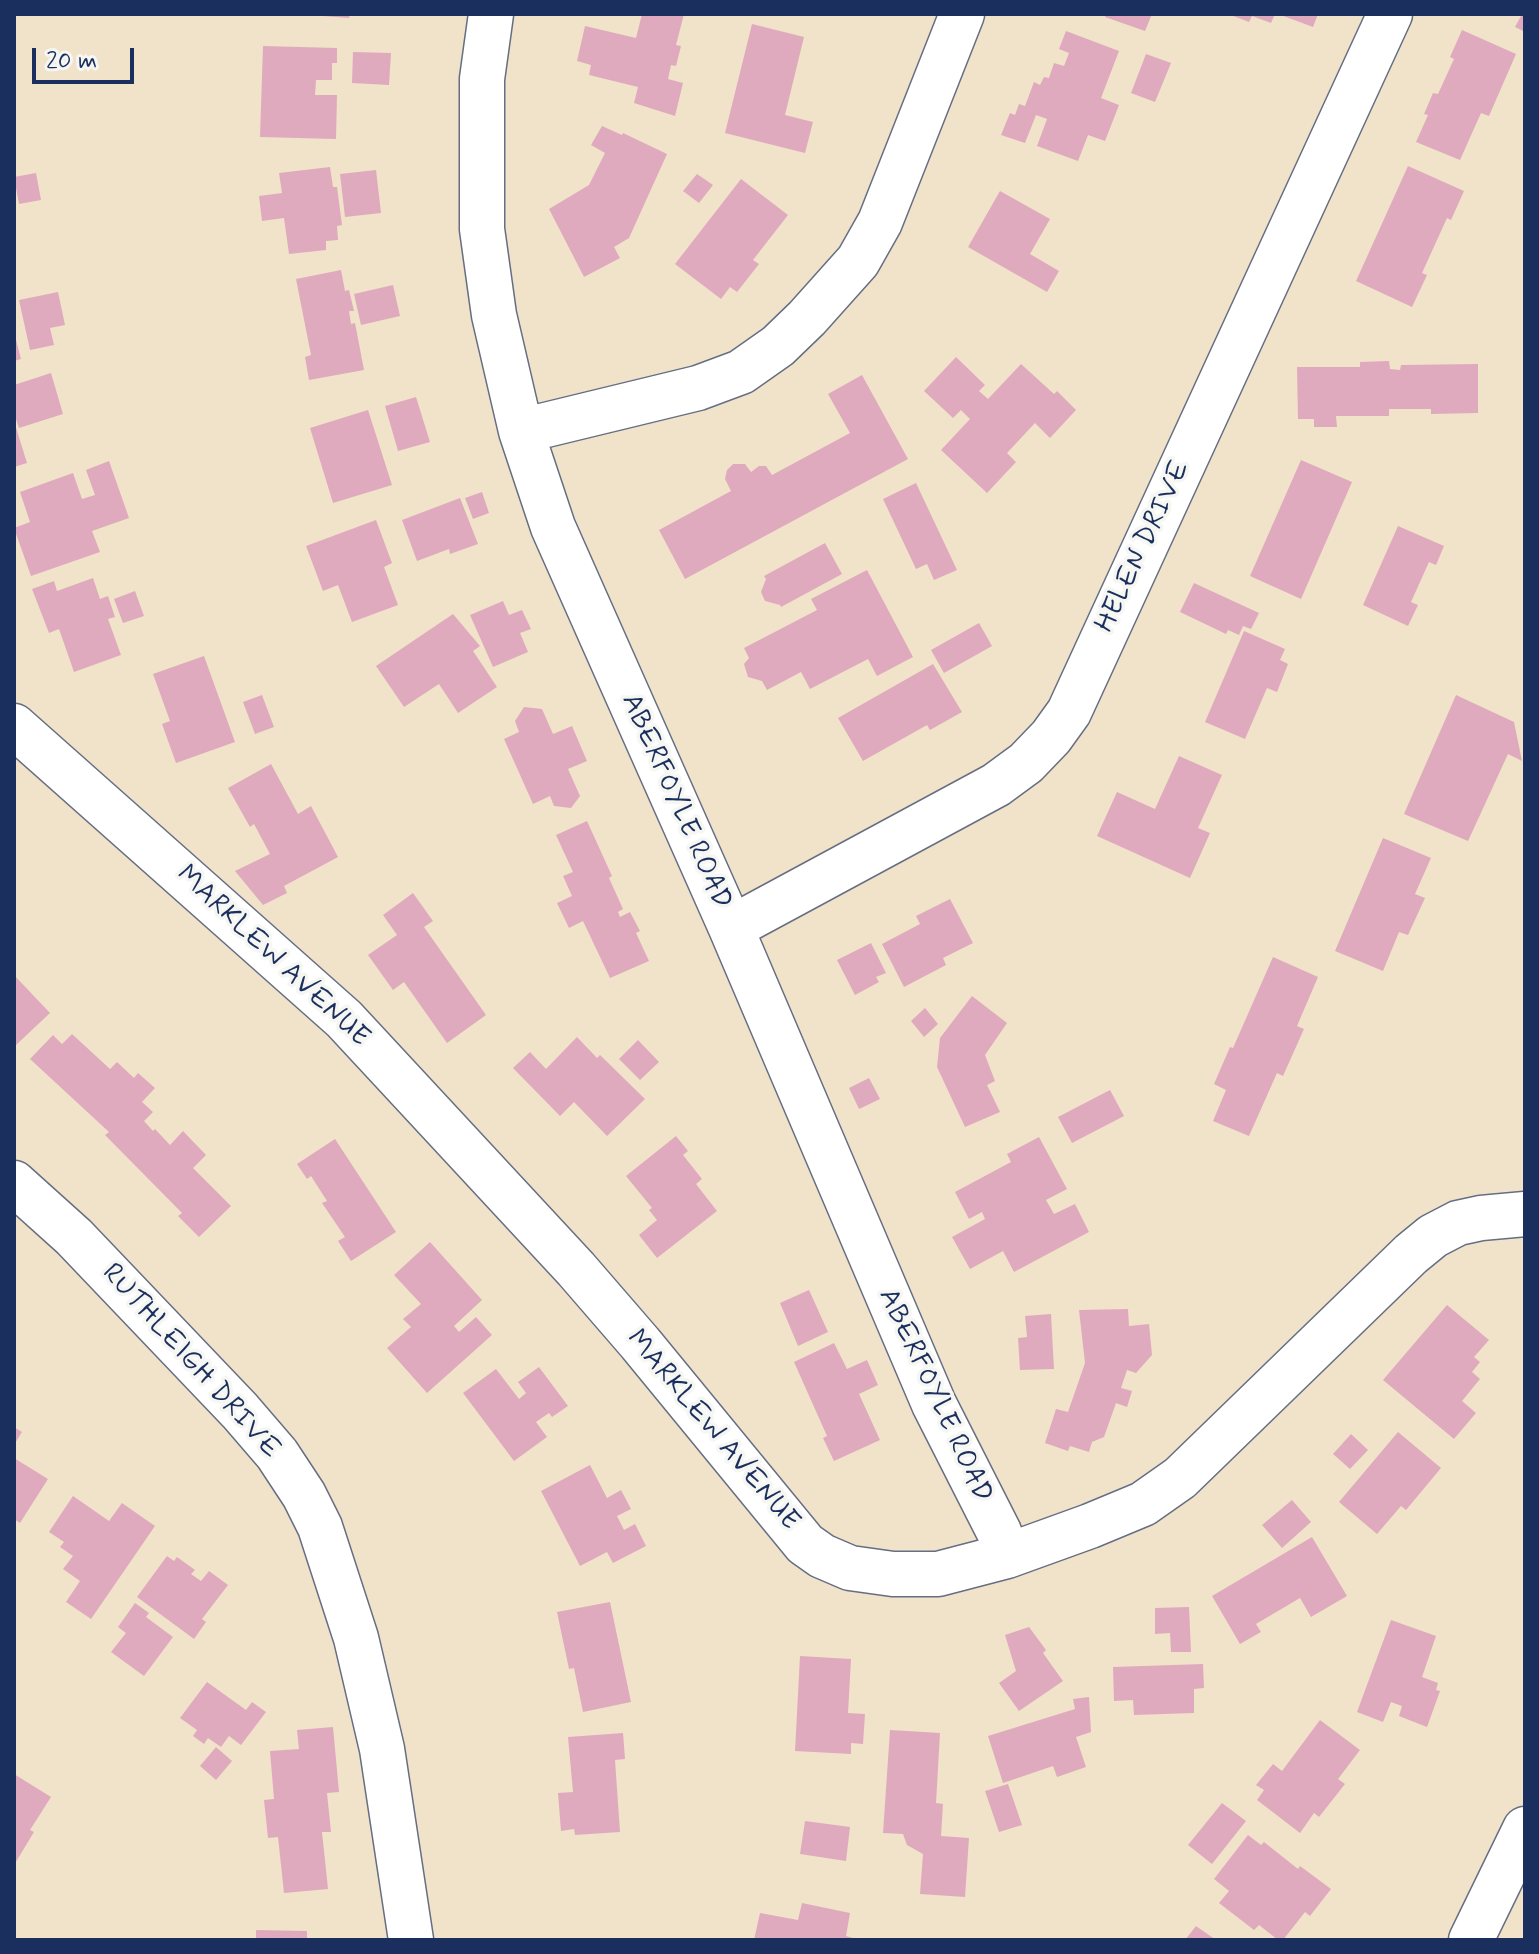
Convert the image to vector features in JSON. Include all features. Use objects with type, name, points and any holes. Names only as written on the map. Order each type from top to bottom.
[{"type":"street","name":"ABERFOYLE ROAD","points":[[491,14],[482,79],[482,229],[494,315],[521,431],[553,527],[731,928],[934,1404],[999,1532],[1007,1556]]},
{"type":"street","points":[[521,431],[698,388],[741,372],[778,346],[858,261],[880,222],[962,14]]},
{"type":"street","name":"HELEN DRIVE","points":[[731,928],[996,785],[1026,763],[1051,737],[1069,712],[1390,14]]},
{"type":"street","name":"MARKLEW AVENUE","points":[[14,726],[344,1019],[576,1269],[805,1544],[850,1568],[893,1574],[938,1574],[1007,1556],[1143,1504],[1180,1478],[1433,1236],[1458,1223],[1525,1214]]},
{"type":"street","name":"RUTHLEIGH DRIVE","points":[[14,1183],[74,1237],[240,1411],[277,1454],[309,1506],[333,1563],[356,1638],[382,1749],[411,1940]]},
{"type":"street","points":[[1471,1940],[1525,1829]]},
{"type":"building","points":[[323,14],[350,14],[349,18]]},
{"type":"building","points":[[642,14],[684,14],[676,45],[681,46],[676,66],[671,65],[668,79],[683,83],[675,116],[634,103],[638,87],[589,75],[591,65],[577,61],[585,26],[636,38]]},
{"type":"building","points":[[1106,14],[1152,14],[1145,31],[1105,17]]},
{"type":"building","points":[[1228,14],[1275,14],[1271,23],[1252,16],[1249,22]]},
{"type":"building","points":[[1278,14],[1318,14],[1313,27]]},
{"type":"building","points":[[1525,14],[1525,32],[1515,27]]},
{"type":"building","points":[[752,24],[804,37],[785,115],[813,122],[805,153],[725,133]]},
{"type":"building","points":[[1462,30],[1516,54],[1489,116],[1481,113],[1460,160],[1416,142],[1428,115],[1424,114],[1433,93],[1438,94],[1454,59],[1450,57]]},
{"type":"building","points":[[1066,31],[1119,51],[1101,98],[1119,105],[1105,141],[1088,135],[1078,161],[1037,146],[1047,119],[1036,115],[1025,143],[1001,135],[1010,113],[1015,115],[1019,104],[1025,106],[1034,82],[1040,85],[1044,77],[1049,78],[1054,63],[1064,66],[1069,53],[1059,49]]},
{"type":"building","points":[[263,46],[337,48],[337,63],[332,63],[332,80],[316,80],[315,95],[337,95],[336,139],[260,137]]},
{"type":"building","points":[[353,52],[391,53],[389,85],[352,83]]},
{"type":"building","points":[[1146,54],[1171,63],[1155,102],[1131,93]]},
{"type":"building","points":[[602,126],[667,154],[629,238],[614,247],[620,258],[584,277],[549,209],[589,185],[605,153],[591,145]]},
{"type":"building","points":[[1408,166],[1464,191],[1451,220],[1447,218],[1422,273],[1427,275],[1412,307],[1356,281]]},
{"type":"building","points":[[330,167],[333,187],[337,187],[342,225],[337,226],[338,240],[326,241],[326,250],[289,254],[284,218],[262,221],[259,196],[282,193],[279,173]]},
{"type":"building","points":[[376,170],[381,213],[345,217],[340,174]]},
{"type":"building","points":[[36,173],[41,200],[19,204],[14,177]]},
{"type":"building","points":[[697,174],[713,185],[699,203],[683,191]]},
{"type":"building","points":[[741,179],[788,215],[753,260],[759,264],[737,292],[730,287],[721,299],[675,264]]},
{"type":"building","points":[[1000,191],[1050,219],[1030,254],[1059,271],[1047,292],[968,247]]},
{"type":"building","points":[[341,270],[345,291],[349,290],[354,311],[349,311],[351,324],[355,323],[364,370],[309,380],[305,357],[311,355],[296,279]]},
{"type":"building","points":[[393,285],[400,316],[361,325],[354,294]]},
{"type":"building","points":[[58,292],[65,325],[50,328],[54,345],[30,350],[19,300]]},
{"type":"building","points":[[14,332],[21,359],[14,361]]},
{"type":"building","points":[[956,357],[985,385],[979,391],[988,399],[1021,364],[1076,410],[1050,438],[1035,423],[1007,453],[1016,462],[987,493],[941,450],[970,419],[961,410],[953,418],[924,391]]},
{"type":"building","points":[[1389,361],[1390,369],[1400,370],[1401,365],[1478,364],[1478,413],[1431,414],[1431,409],[1389,409],[1389,416],[1336,416],[1337,427],[1314,427],[1314,419],[1298,419],[1297,367],[1360,367],[1360,362]]},
{"type":"building","points":[[51,373],[63,414],[19,428],[14,413],[14,385]]},
{"type":"building","points":[[862,375],[908,459],[685,579],[659,530],[731,491],[725,479],[727,470],[733,464],[745,464],[751,472],[759,466],[766,466],[772,475],[850,433],[828,394]]},
{"type":"building","points":[[416,397],[430,442],[398,451],[385,406]]},
{"type":"building","points":[[368,410],[392,485],[333,503],[310,428]]},
{"type":"building","points":[[14,421],[27,463],[14,467]]},
{"type":"building","points":[[1301,460],[1352,482],[1301,599],[1250,576]]},
{"type":"building","points":[[109,461],[129,518],[92,531],[100,552],[31,576],[14,528],[30,522],[20,492],[73,473],[82,499],[95,495],[86,470]]},
{"type":"building","points":[[916,483],[957,570],[934,580],[927,564],[916,569],[883,499]]},
{"type":"building","points":[[482,492],[489,513],[473,519],[465,498]]},
{"type":"building","points":[[460,498],[478,544],[450,554],[449,549],[417,561],[402,520]]},
{"type":"building","points":[[376,520],[392,563],[384,567],[398,605],[352,622],[338,585],[323,591],[306,546]]},
{"type":"building","points":[[1398,526],[1444,546],[1436,565],[1429,562],[1411,602],[1418,605],[1408,626],[1363,605]]},
{"type":"building","points":[[825,543],[842,574],[781,607],[765,601],[761,592],[766,579],[764,576]]},
{"type":"building","points":[[867,570],[913,657],[877,676],[868,659],[810,689],[801,672],[767,690],[762,681],[748,677],[744,664],[749,658],[744,648],[817,610],[811,599]]},
{"type":"building","points":[[93,578],[100,599],[108,596],[115,617],[108,619],[121,655],[74,672],[59,629],[49,633],[32,589],[54,581],[57,591]]},
{"type":"building","points":[[1194,583],[1259,613],[1251,629],[1243,626],[1239,635],[1228,630],[1226,634],[1180,612]]},
{"type":"building","points":[[135,591],[144,616],[123,623],[114,599]]},
{"type":"building","points":[[503,601],[509,615],[522,610],[531,629],[520,633],[528,652],[493,667],[470,615]]},
{"type":"building","points":[[453,614],[480,646],[473,651],[497,687],[458,713],[439,684],[404,707],[376,666]]},
{"type":"building","points":[[979,623],[992,646],[944,673],[931,650]]},
{"type":"building","points":[[1244,631],[1285,649],[1280,660],[1288,664],[1277,692],[1267,688],[1245,739],[1205,722]]},
{"type":"building","points":[[204,656],[235,742],[176,763],[162,724],[170,721],[153,674]]},
{"type":"building","points":[[933,664],[962,712],[930,730],[927,725],[863,761],[838,718]]},
{"type":"building","points":[[262,695],[274,727],[255,734],[243,702]]},
{"type":"building","points":[[1456,695],[1514,722],[1522,761],[1508,754],[1468,841],[1404,814]]},
{"type":"building","points":[[524,707],[542,709],[553,734],[572,726],[587,761],[568,769],[580,796],[571,808],[554,806],[550,796],[533,804],[504,739],[519,732],[515,721]]},
{"type":"building","points":[[1179,756],[1222,775],[1198,828],[1210,833],[1190,878],[1097,836],[1117,792],[1155,809]]},
{"type":"building","points":[[271,764],[298,814],[311,806],[338,857],[284,886],[287,893],[263,905],[235,871],[270,854],[254,824],[250,827],[228,788]]},
{"type":"building","points":[[587,821],[612,876],[609,878],[623,909],[618,912],[620,917],[630,912],[640,931],[636,933],[649,961],[610,978],[583,921],[569,928],[557,903],[572,896],[563,876],[573,872],[556,835]]},
{"type":"building","points":[[1383,838],[1431,858],[1415,894],[1425,898],[1408,935],[1399,932],[1383,971],[1335,951]]},
{"type":"building","points":[[413,893],[433,921],[424,927],[486,1015],[447,1043],[404,982],[393,990],[368,955],[397,935],[383,915]]},
{"type":"building","points":[[950,899],[973,943],[943,958],[946,965],[904,987],[882,944],[920,924],[916,916]]},
{"type":"building","points":[[871,943],[886,973],[876,977],[879,982],[855,995],[837,960]]},
{"type":"building","points":[[1273,957],[1318,977],[1297,1026],[1304,1029],[1283,1076],[1277,1073],[1249,1136],[1213,1121],[1226,1090],[1214,1084]]},
{"type":"building","points":[[14,975],[50,1013],[16,1045],[14,1042]]},
{"type":"building","points":[[972,996],[1007,1023],[985,1055],[995,1081],[987,1085],[1000,1112],[965,1127],[937,1067],[940,1038]]},
{"type":"building","points":[[925,1008],[938,1024],[924,1037],[911,1021]]},
{"type":"building","points":[[72,1034],[110,1069],[117,1062],[134,1078],[138,1073],[155,1088],[142,1102],[153,1112],[144,1121],[153,1131],[155,1129],[170,1145],[183,1131],[206,1155],[193,1168],[231,1206],[199,1237],[178,1216],[182,1213],[105,1135],[109,1132],[30,1059],[53,1035],[62,1044]]},
{"type":"building","points":[[577,1037],[645,1099],[607,1136],[574,1102],[560,1116],[513,1068],[530,1052],[546,1069]]},
{"type":"building","points":[[638,1040],[659,1062],[640,1080],[619,1059]]},
{"type":"building","points":[[869,1078],[880,1099],[859,1109],[849,1088]]},
{"type":"building","points":[[1110,1090],[1124,1116],[1072,1143],[1058,1117]]},
{"type":"building","points":[[676,1136],[688,1151],[683,1155],[702,1179],[696,1184],[717,1211],[657,1258],[639,1235],[657,1220],[649,1210],[652,1208],[626,1176]]},
{"type":"building","points":[[1039,1137],[1067,1189],[1046,1200],[1054,1214],[1075,1204],[1089,1232],[1014,1272],[1003,1251],[970,1269],[952,1237],[985,1219],[982,1212],[969,1219],[955,1192],[1011,1162],[1007,1154]]},
{"type":"building","points":[[335,1139],[396,1232],[351,1261],[338,1241],[345,1237],[322,1203],[327,1201],[311,1176],[307,1179],[297,1164]]},
{"type":"building","points":[[430,1242],[482,1300],[454,1326],[459,1332],[476,1317],[492,1335],[427,1393],[387,1348],[411,1327],[403,1319],[421,1304],[394,1275]]},
{"type":"building","points":[[809,1290],[828,1332],[798,1346],[780,1303]]},
{"type":"building","points":[[1447,1305],[1489,1340],[1474,1357],[1480,1362],[1472,1372],[1480,1379],[1462,1401],[1476,1413],[1454,1439],[1383,1380]]},
{"type":"building","points":[[1128,1309],[1129,1326],[1149,1324],[1152,1355],[1136,1373],[1127,1370],[1121,1388],[1132,1391],[1127,1407],[1116,1403],[1104,1437],[1092,1442],[1089,1452],[1070,1446],[1068,1451],[1045,1443],[1056,1409],[1068,1412],[1085,1363],[1079,1310]]},
{"type":"building","points":[[1051,1314],[1054,1369],[1020,1370],[1018,1338],[1027,1337],[1025,1316]]},
{"type":"building","points":[[834,1343],[847,1369],[867,1360],[878,1385],[859,1394],[880,1440],[834,1461],[823,1438],[827,1436],[794,1362]]},
{"type":"building","points":[[539,1367],[568,1406],[552,1417],[549,1413],[536,1422],[547,1437],[514,1461],[463,1393],[496,1369],[519,1399],[526,1393],[518,1382]]},
{"type":"building","points":[[14,1427],[22,1432],[14,1445]]},
{"type":"building","points":[[1398,1432],[1441,1468],[1406,1510],[1401,1506],[1377,1534],[1339,1502]]},
{"type":"building","points":[[1351,1434],[1368,1450],[1350,1469],[1333,1454]]},
{"type":"building","points":[[14,1458],[48,1479],[20,1523],[14,1519]]},
{"type":"building","points":[[590,1465],[607,1498],[621,1490],[631,1509],[617,1516],[624,1530],[635,1524],[646,1546],[613,1563],[607,1552],[580,1566],[541,1491]]},
{"type":"building","points":[[73,1496],[109,1521],[122,1503],[155,1526],[91,1619],[66,1602],[80,1581],[63,1569],[73,1556],[60,1547],[64,1542],[49,1532]]},
{"type":"building","points":[[1292,1500],[1311,1522],[1282,1548],[1262,1525]]},
{"type":"building","points":[[1312,1537],[1347,1596],[1311,1617],[1300,1598],[1256,1624],[1261,1632],[1240,1644],[1212,1596]]},
{"type":"building","points":[[167,1556],[174,1561],[177,1557],[195,1570],[191,1574],[201,1581],[209,1571],[228,1585],[202,1619],[206,1622],[194,1639],[137,1597]]},
{"type":"building","points":[[610,1602],[631,1702],[583,1712],[574,1668],[569,1669],[557,1612]]},
{"type":"building","points":[[135,1603],[149,1613],[146,1617],[173,1637],[144,1676],[111,1652],[126,1633],[118,1627]]},
{"type":"building","points":[[1189,1607],[1191,1652],[1171,1652],[1170,1633],[1155,1634],[1155,1608]]},
{"type":"building","points":[[1391,1620],[1436,1636],[1422,1677],[1438,1683],[1436,1690],[1440,1691],[1427,1727],[1399,1716],[1402,1706],[1391,1702],[1383,1722],[1357,1712]]},
{"type":"building","points":[[1029,1627],[1063,1681],[1019,1711],[999,1683],[1016,1671],[1005,1635]]},
{"type":"building","points":[[800,1656],[851,1659],[848,1713],[865,1714],[863,1744],[851,1743],[851,1754],[795,1751]]},
{"type":"building","points":[[1203,1664],[1204,1688],[1194,1689],[1194,1713],[1134,1715],[1133,1700],[1114,1701],[1113,1667]]},
{"type":"building","points":[[207,1682],[246,1710],[252,1702],[266,1712],[241,1745],[229,1736],[221,1747],[208,1738],[204,1744],[193,1736],[197,1730],[180,1718]]},
{"type":"building","points":[[1089,1697],[1091,1732],[1076,1737],[1086,1767],[1057,1777],[1053,1766],[1003,1783],[988,1736],[1075,1709],[1073,1699]]},
{"type":"building","points":[[1320,1720],[1360,1750],[1338,1779],[1345,1784],[1319,1817],[1314,1813],[1300,1833],[1257,1800],[1264,1790],[1256,1785],[1273,1764],[1282,1771]]},
{"type":"building","points":[[333,1727],[339,1792],[327,1793],[331,1832],[322,1832],[328,1889],[284,1893],[278,1837],[268,1838],[264,1800],[274,1799],[270,1751],[299,1749],[297,1730]]},
{"type":"building","points":[[890,1730],[940,1733],[936,1803],[943,1804],[941,1836],[969,1838],[965,1897],[920,1894],[923,1854],[907,1845],[903,1834],[883,1833]]},
{"type":"building","points":[[623,1733],[625,1759],[615,1760],[620,1832],[575,1835],[574,1829],[561,1831],[558,1793],[573,1792],[568,1737]]},
{"type":"building","points":[[216,1747],[232,1761],[216,1780],[200,1766]]},
{"type":"building","points":[[14,1774],[51,1797],[30,1830],[34,1832],[14,1865]]},
{"type":"building","points":[[1008,1784],[1022,1825],[999,1832],[985,1791]]},
{"type":"building","points":[[1222,1803],[1246,1821],[1212,1864],[1188,1845]]},
{"type":"building","points":[[805,1821],[850,1827],[846,1861],[800,1854]]},
{"type":"building","points":[[1248,1835],[1261,1845],[1264,1842],[1298,1869],[1300,1866],[1331,1889],[1310,1916],[1305,1912],[1283,1940],[1278,1940],[1259,1925],[1254,1930],[1219,1903],[1229,1891],[1214,1879]]},
{"type":"building","points":[[802,1903],[850,1913],[846,1936],[860,1940],[754,1940],[760,1913],[798,1920]]},
{"type":"building","points":[[1196,1926],[1216,1940],[1185,1940]]},
{"type":"building","points":[[256,1930],[307,1931],[307,1940],[256,1940]]}]
